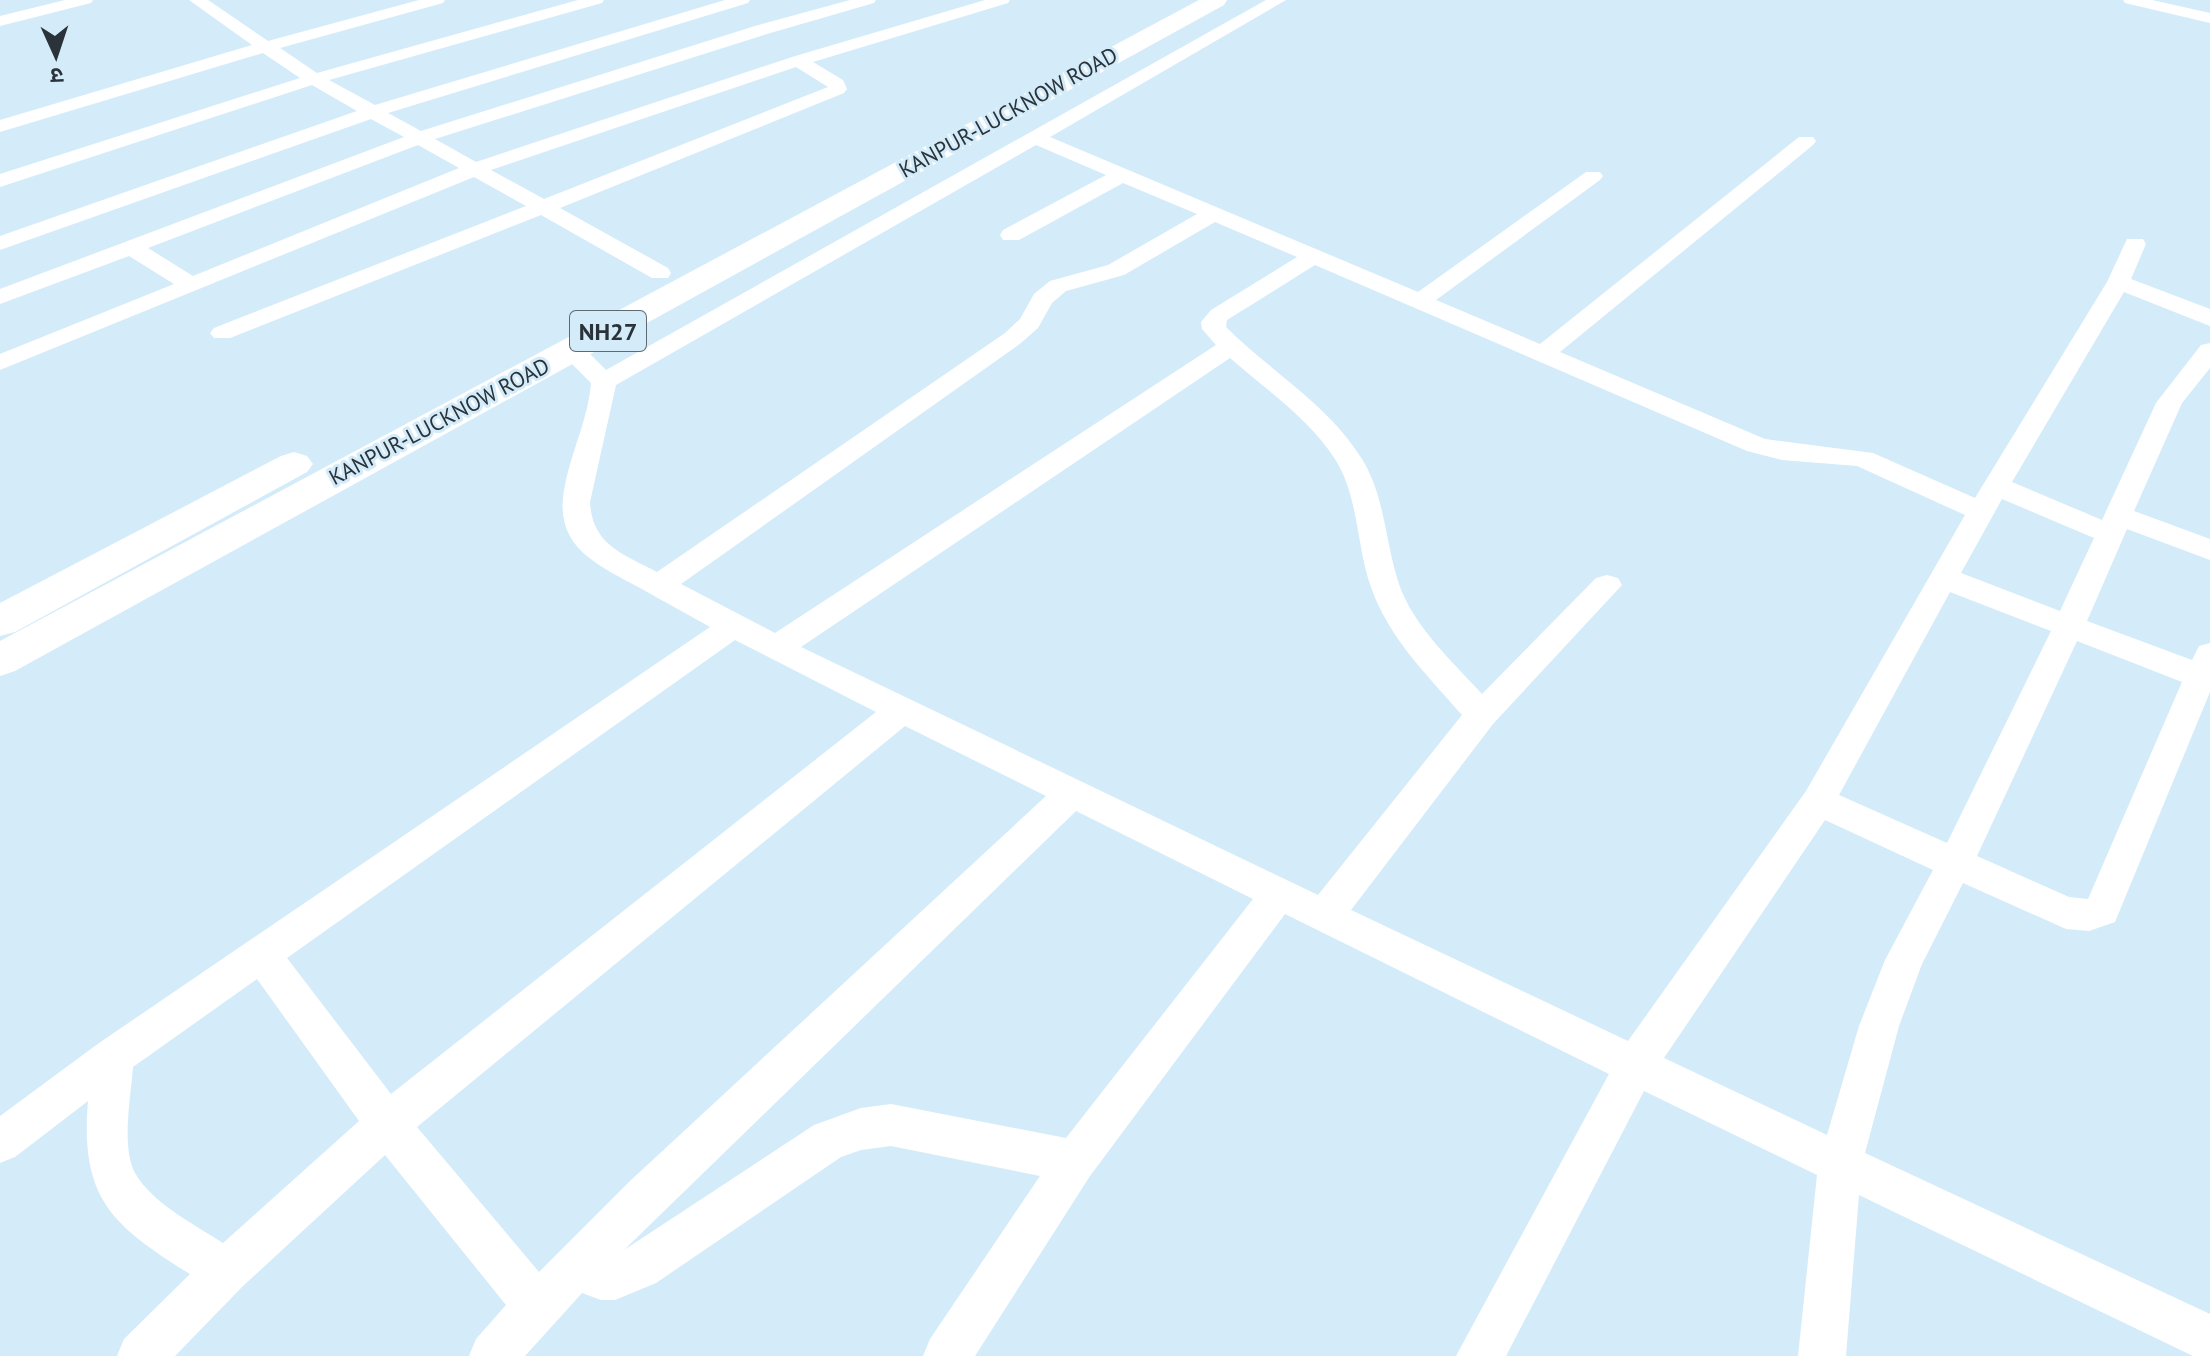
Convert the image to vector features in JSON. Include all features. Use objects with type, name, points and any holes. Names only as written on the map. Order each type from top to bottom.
[{"type":"highway","name":"KANPUR-LUCKNOW ROAD","points":[[506,351],[660,273],[1174,0]]},
{"type":"highway","name":"KANPUR-LUCKNOW ROAD","points":[[0,621],[572,350],[1216,0]]},
{"type":"highway","name":"KANPUR-LUCKNOW ROAD","points":[[0,660],[286,486],[315,453]]},
{"type":"street","points":[[0,21],[85,0]]},
{"type":"street","points":[[197,0],[314,79],[660,273]]},
{"type":"street","points":[[0,126],[264,47],[437,0]]},
{"type":"street","points":[[0,181],[314,79],[596,0]]},
{"type":"street","points":[[0,243],[372,112],[719,2],[742,0]]},
{"type":"street","points":[[0,297],[419,138],[761,30],[868,0]]},
{"type":"street","points":[[0,363],[475,169],[798,61],[1002,0]]},
{"type":"street","points":[[604,382],[1278,0]]},
{"type":"street","points":[[2131,0],[2210,18]]},
{"type":"street","points":[[719,2],[761,30]]},
{"type":"street","points":[[488,30],[542,59]]},
{"type":"street","points":[[222,333],[838,89],[837,84],[823,73],[798,61]]},
{"type":"street","points":[[1036,138],[1766,449],[1796,455],[1843,455],[1863,459],[1989,498],[2115,525],[2210,550]]},
{"type":"street","points":[[1542,355],[1806,141]]},
{"type":"street","points":[[1011,235],[1122,175]]},
{"type":"street","points":[[1419,302],[1593,176]]},
{"type":"street","points":[[659,585],[1013,338],[1030,323],[1042,299],[1058,286],[1116,270],[1213,214]]},
{"type":"street","points":[[1480,1356],[1635,1066],[1818,801],[1989,498],[2118,282],[2135,244]]},
{"type":"street","points":[[132,248],[190,284]]},
{"type":"street","points":[[1313,257],[1219,315],[1213,322],[1214,329],[1230,347],[1315,419],[1341,448],[1359,481],[1385,586],[1394,608],[1481,715]]},
{"type":"street","points":[[2118,282],[2191,308],[2210,319]]},
{"type":"street","points":[[776,648],[1230,347]]},
{"type":"street","points":[[572,350],[604,382]]},
{"type":"street","points":[[1822,1356],[1840,1165],[1879,1026],[1904,960],[1956,862],[2068,628],[2169,403],[2179,387],[2207,360]]},
{"type":"street","points":[[604,382],[601,410],[573,510],[580,532],[598,552],[732,627],[1072,793],[1840,1165],[2210,1339]]},
{"type":"street","points":[[1818,801],[2066,913],[2089,915],[2102,910],[2205,665],[2068,628],[1943,578]]},
{"type":"street","points":[[1325,915],[1481,715],[1607,585]]},
{"type":"street","points":[[0,1142],[113,1057],[732,627]]},
{"type":"street","points":[[141,1356],[226,1271],[387,1124],[902,710]]},
{"type":"street","points":[[493,1356],[576,1266],[1072,793]]},
{"type":"street","points":[[947,1356],[1075,1161],[1279,893]]},
{"type":"street","points":[[261,954],[387,1124],[537,1306]]},
{"type":"street","points":[[113,1057],[109,1138],[113,1176],[128,1199],[150,1219],[226,1271]]},
{"type":"street","points":[[576,1266],[596,1278],[619,1277],[630,1272],[829,1140],[861,1129],[891,1125],[1075,1161]]}]
